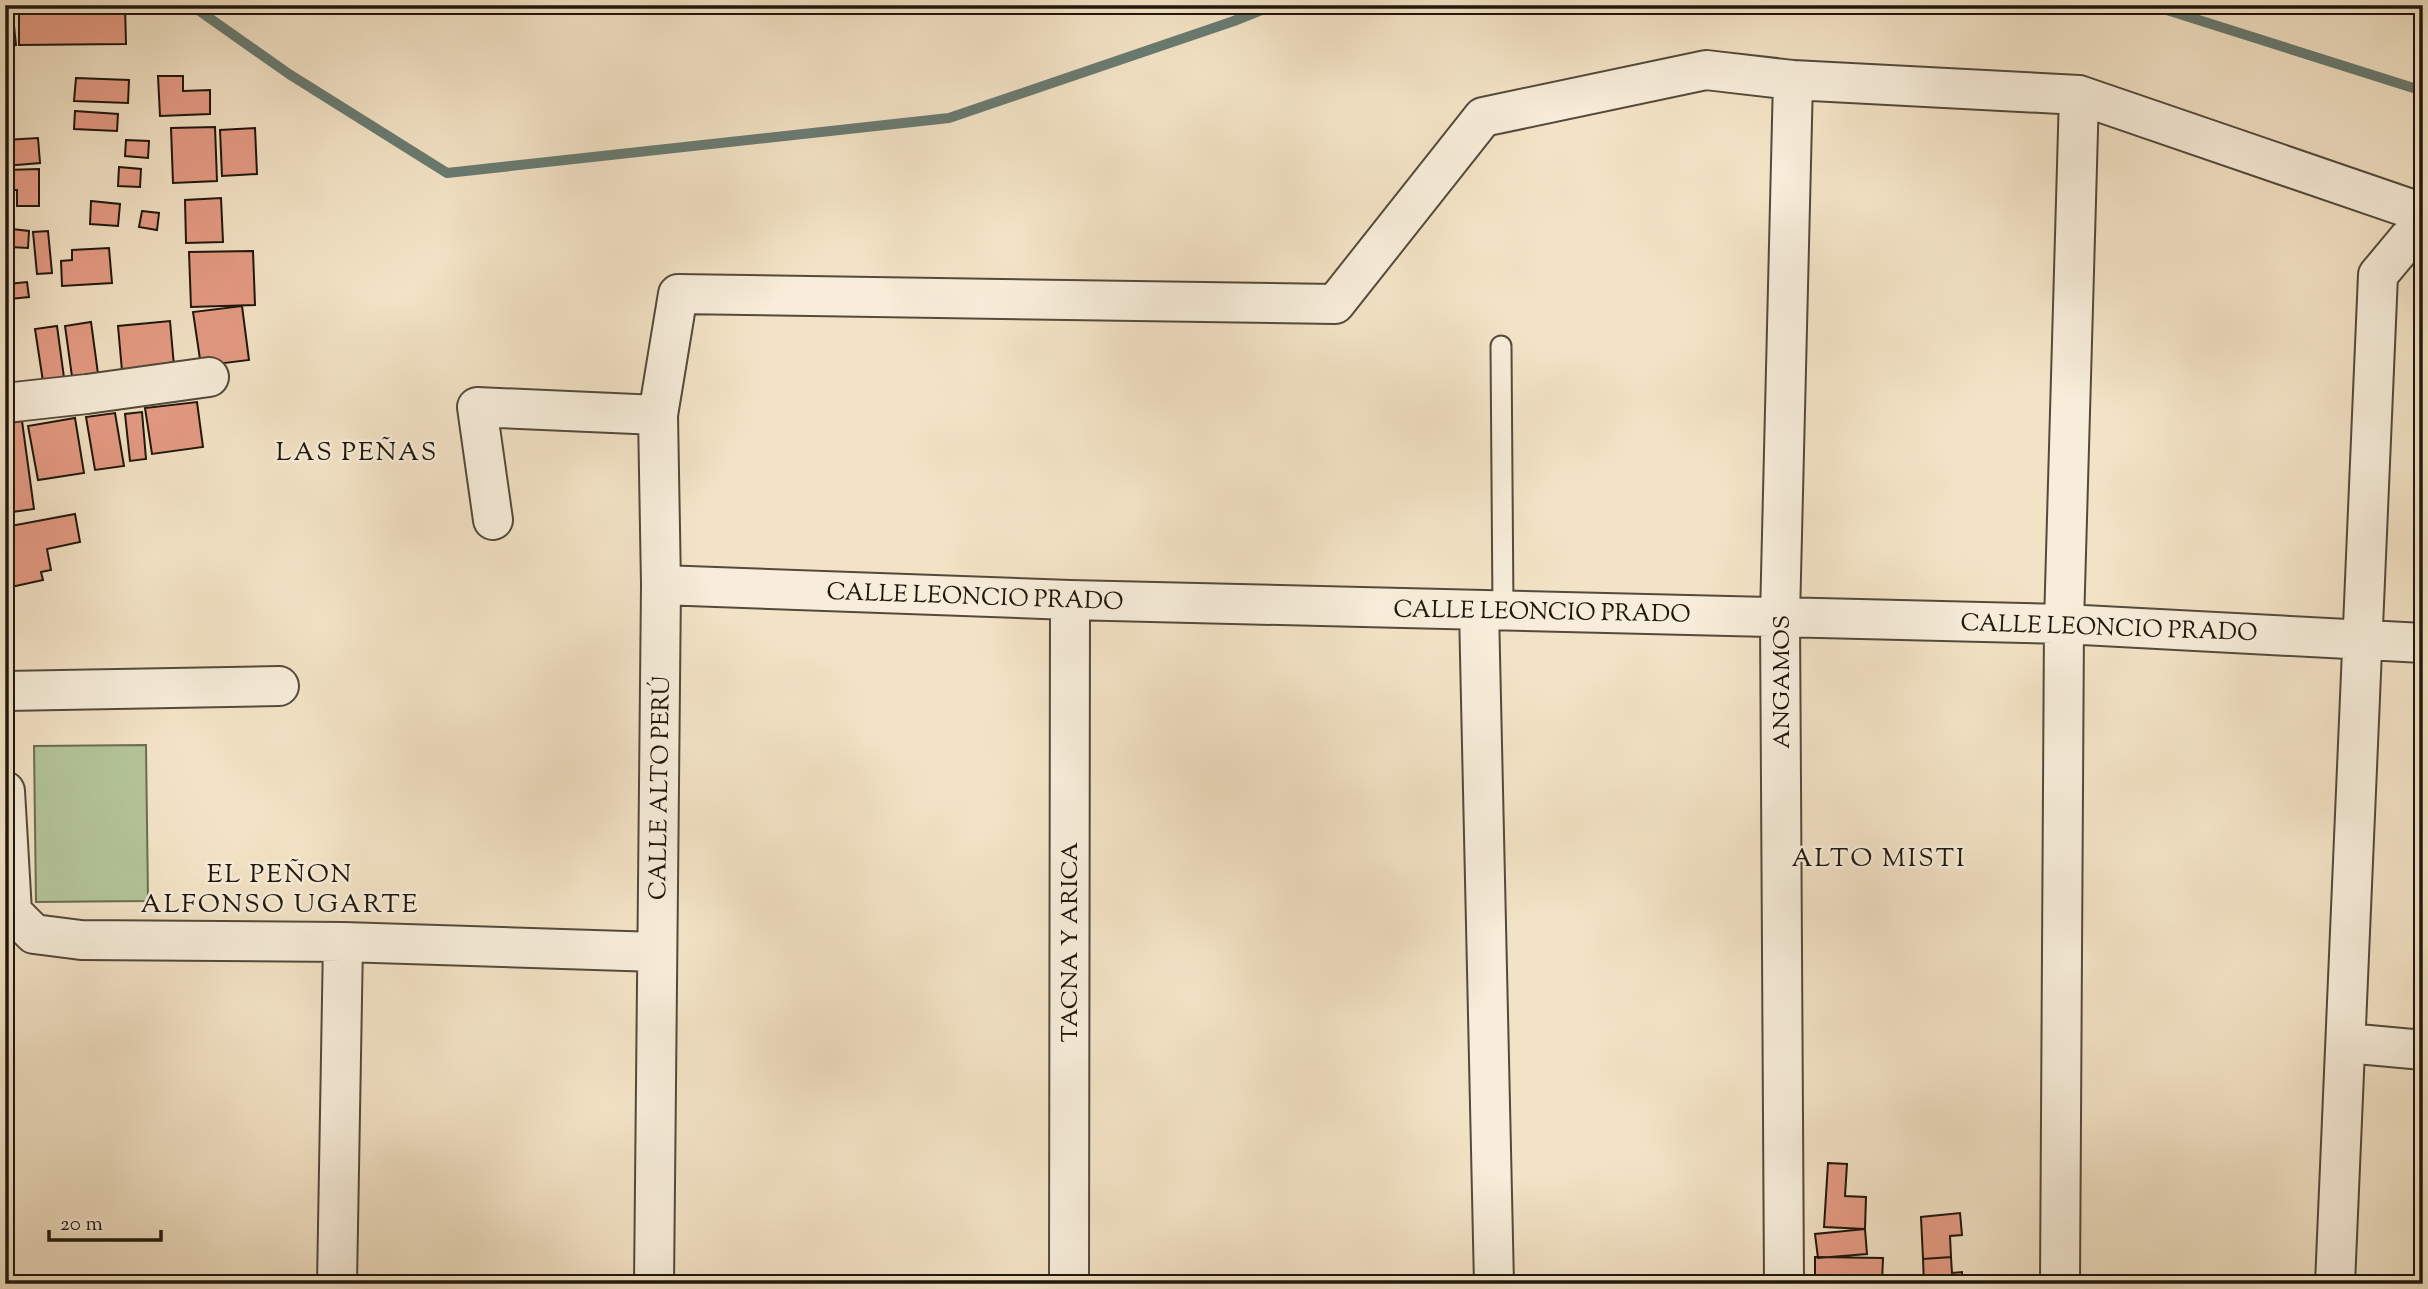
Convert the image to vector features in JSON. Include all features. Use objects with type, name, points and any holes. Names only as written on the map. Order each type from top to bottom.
[{"type":"street","name":"CALLE ALTO PERÚ","points":[[654,1284],[661,584],[658,415],[678,294],[1335,304],[1483,117],[1706,70],[1793,80]]},
{"type":"street","points":[[1793,80],[2079,95],[2423,213]]},
{"type":"street","name":"ANGAMOS","points":[[1784,1284],[1780,617],[1793,80]]},
{"type":"street","points":[[2060,1284],[2064,624],[2079,95]]},
{"type":"street","points":[[2335,1284],[2378,275],[2408,239],[2423,226]]},
{"type":"street","points":[[5,403],[209,377]]},
{"type":"street","points":[[493,520],[477,407],[658,415]]},
{"type":"street","name":"CALLE LEONCIO PRADO","points":[[661,584],[1070,600],[2064,624],[2423,643]]},
{"type":"street","name":"TACNA Y ARICA","points":[[1069,1284],[1070,600]]},
{"type":"street","points":[[1491,610],[1494,1284]]},
{"type":"street","points":[[5,691],[279,686]]},
{"type":"street","points":[[5,791],[12,912],[34,934],[81,940],[343,942],[657,952]]},
{"type":"street","points":[[337,1284],[343,942]]},
{"type":"street","points":[[2347,1043],[2423,1050]]},
{"type":"lane","points":[[1491,610],[1500,346]]},
{"type":"green space","points":[[146,745],[148,901],[36,902],[34,746]]},
{"type":"building","points":[[19,5],[125,5],[126,44],[19,45]]},
{"type":"building","points":[[12,6],[16,45],[5,46],[5,7]]},
{"type":"building","points":[[158,76],[183,76],[183,91],[210,90],[210,114],[160,116]]},
{"type":"building","points":[[76,78],[129,80],[128,103],[74,101]]},
{"type":"building","points":[[75,111],[118,114],[117,131],[74,129]]},
{"type":"building","points":[[215,127],[217,181],[173,183],[171,128]]},
{"type":"building","points":[[255,128],[257,174],[222,176],[220,130]]},
{"type":"building","points":[[38,138],[40,163],[5,166],[5,140]]},
{"type":"building","points":[[126,140],[149,141],[148,158],[125,156]]},
{"type":"building","points":[[119,167],[141,169],[140,187],[118,186]]},
{"type":"building","points":[[39,169],[39,206],[17,206],[17,190],[5,190],[5,170]]},
{"type":"building","points":[[221,198],[223,242],[186,243],[185,200]]},
{"type":"building","points":[[91,201],[120,204],[118,226],[90,224]]},
{"type":"building","points":[[142,211],[159,213],[157,230],[139,227]]},
{"type":"building","points":[[12,229],[29,231],[28,248],[10,247]]},
{"type":"building","points":[[48,231],[52,273],[37,274],[33,232]]},
{"type":"building","points":[[109,248],[112,283],[62,286],[61,261],[72,260],[72,250]]},
{"type":"building","points":[[253,251],[255,305],[191,307],[189,252]]},
{"type":"building","points":[[27,282],[29,297],[10,299],[8,284]]},
{"type":"building","points":[[242,306],[249,360],[201,366],[193,312]]},
{"type":"building","points":[[170,321],[174,366],[122,371],[118,326]]},
{"type":"building","points":[[91,322],[99,381],[73,384],[65,326]]},
{"type":"building","points":[[57,326],[65,385],[44,388],[35,329]]},
{"type":"building","points":[[5,335],[10,386],[5,386]]},
{"type":"building","points":[[197,402],[203,447],[152,454],[145,408]]},
{"type":"building","points":[[142,412],[146,459],[130,461],[125,414]]},
{"type":"building","points":[[115,413],[124,466],[95,470],[86,417]]},
{"type":"building","points":[[75,418],[84,473],[38,480],[28,426]]},
{"type":"building","points":[[22,421],[34,509],[5,513],[5,424]]},
{"type":"building","points":[[75,514],[80,542],[47,549],[51,570],[41,572],[43,580],[11,587],[5,557],[5,527]]},
{"type":"building","points":[[1828,1163],[1847,1164],[1845,1196],[1866,1197],[1865,1229],[1824,1227]]},
{"type":"building","points":[[1960,1213],[1962,1235],[1950,1236],[1951,1257],[1923,1259],[1921,1217]]},
{"type":"building","points":[[1865,1229],[1867,1254],[1818,1258],[1815,1234]]},
{"type":"building","points":[[1815,1257],[1883,1258],[1882,1283],[1815,1281]]},
{"type":"building","points":[[1951,1257],[1952,1273],[1962,1272],[1962,1284],[1924,1284],[1923,1259]]},
{"type":"waterway","points":[[191,5],[289,74],[447,173],[949,118],[1274,5]]},
{"type":"waterway","points":[[2151,5],[2423,91]]},
{"type":"district","name":"LAS PEÑAS","points":[[357,451]]},
{"type":"district","name":"ALTO MISTI","points":[[1879,857]]},
{"type":"district","name":"EL PEÑON ALFONSO UGARTE","points":[[280,888]]}]
